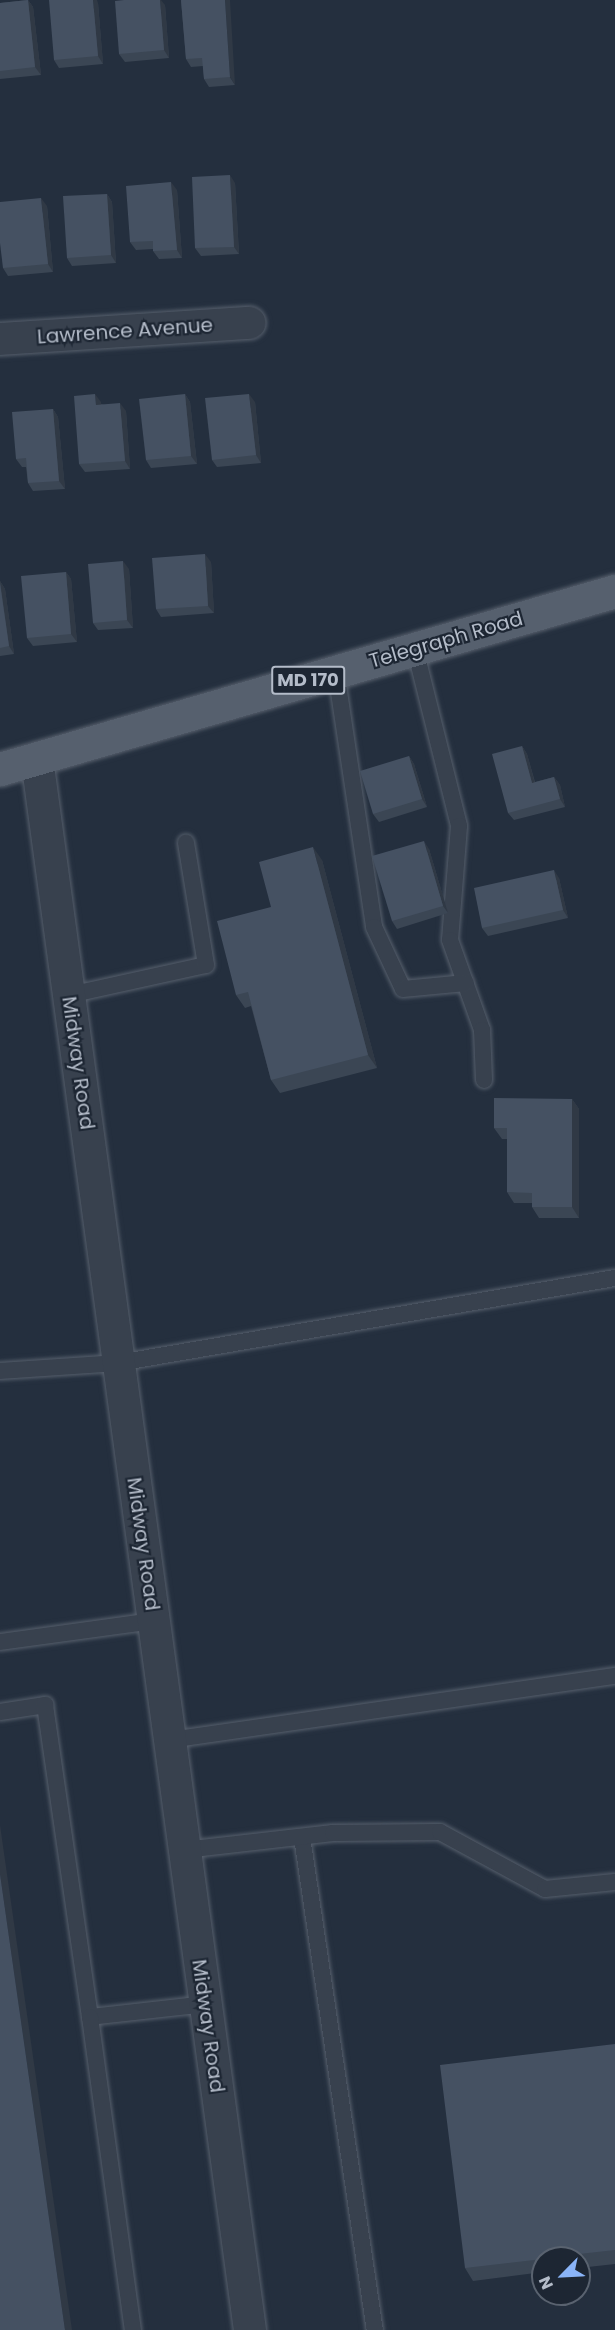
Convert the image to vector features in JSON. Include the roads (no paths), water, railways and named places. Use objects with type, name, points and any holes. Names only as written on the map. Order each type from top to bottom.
[{"type":"main road","name":"Telegraph Road","points":[[0,769],[615,591]]},
{"type":"street","name":"Lawrence Avenue","points":[[0,339],[249,323]]},
{"type":"street","name":"Midway Road","points":[[37,759],[250,2330]]},
{"type":"lane","points":[[415,649],[459,826],[450,940],[482,1030],[484,1080]]},
{"type":"lane","points":[[336,672],[374,927],[403,989],[466,983]]},
{"type":"lane","points":[[69,995],[206,965],[186,843]]},
{"type":"lane","points":[[0,1371],[118,1363],[615,1278]]},
{"type":"lane","points":[[0,1642],[153,1621]]},
{"type":"lane","points":[[170,1740],[615,1676]]},
{"type":"lane","points":[[0,1712],[45,1705],[133,2330]]},
{"type":"lane","points":[[184,1850],[302,1837],[440,1832],[545,1889],[615,1882]]},
{"type":"lane","points":[[302,1837],[375,2330]]},
{"type":"lane","points":[[90,2018],[206,2004]]}]
